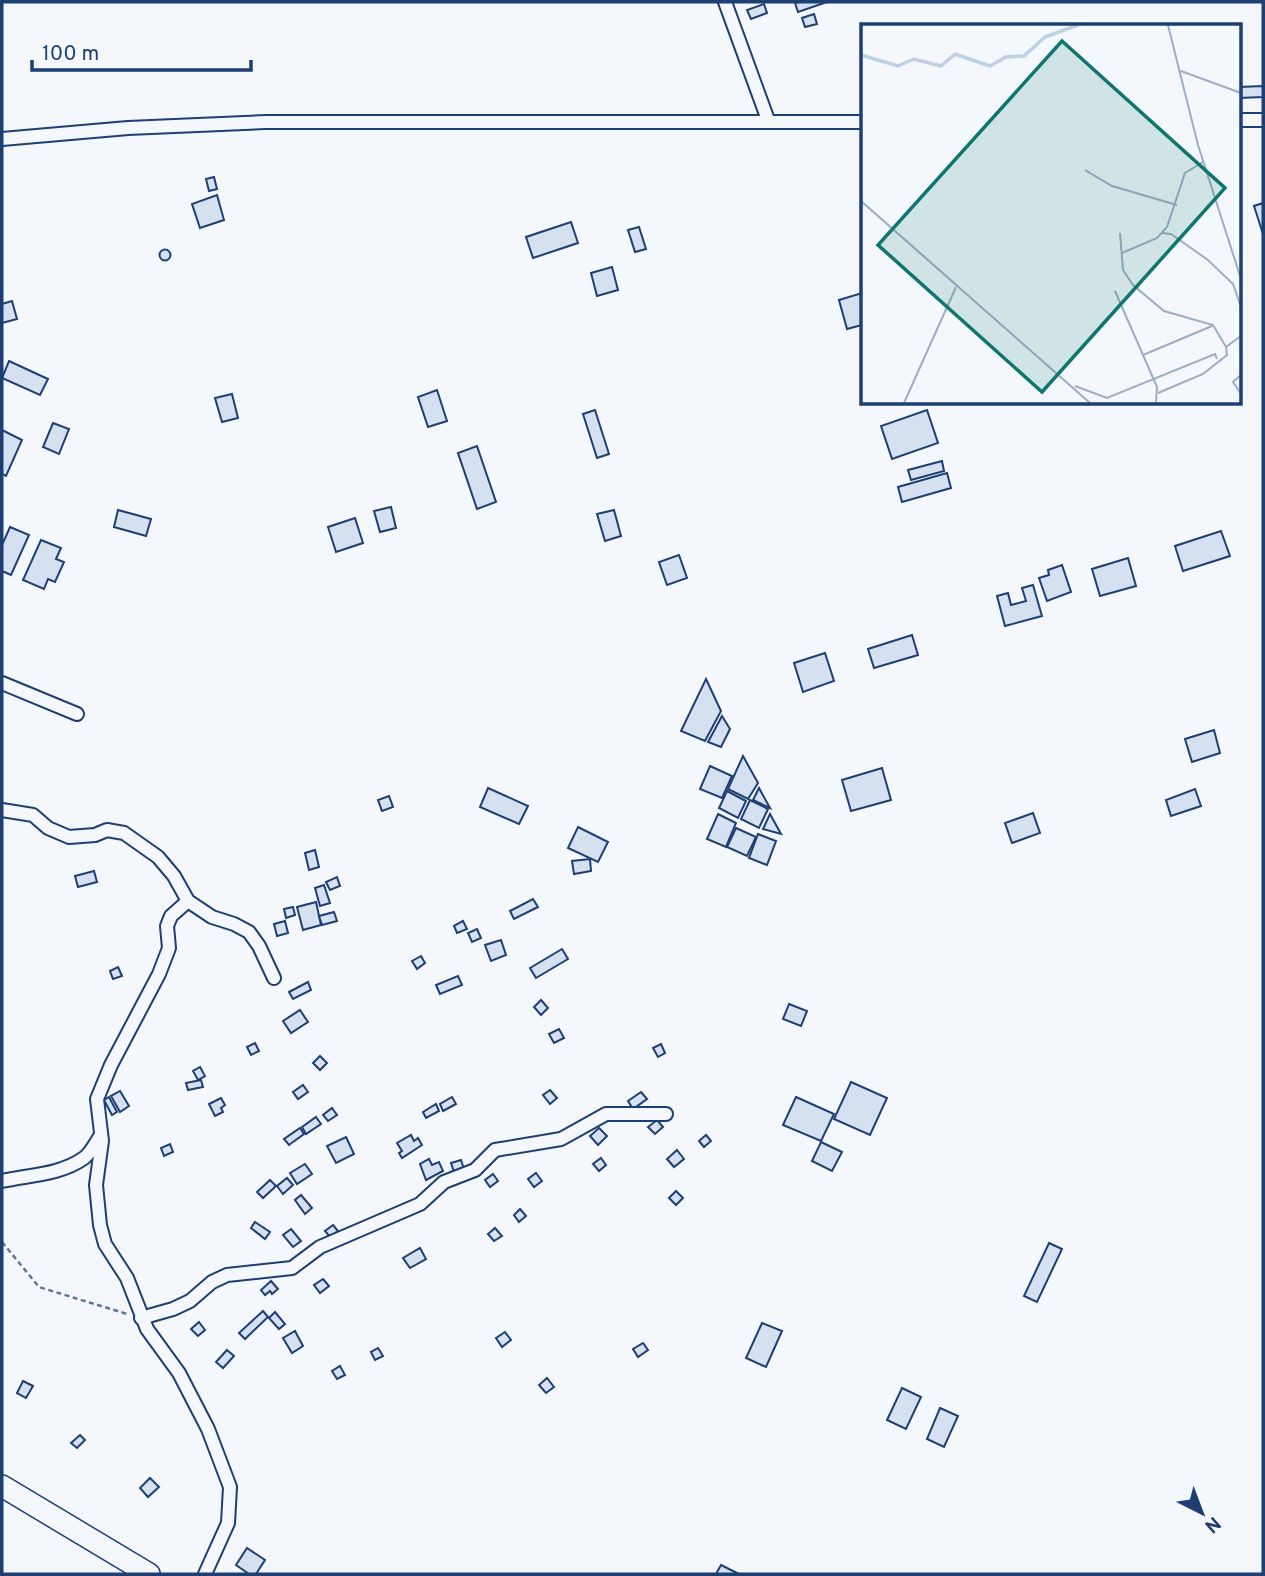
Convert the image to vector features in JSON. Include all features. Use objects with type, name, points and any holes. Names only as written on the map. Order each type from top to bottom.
[{"type":"highway","points":[[2,1486],[149,1574]]},
{"type":"street","points":[[725,2],[768,120]]},
{"type":"street","points":[[1240,120],[1263,120]]},
{"type":"street","points":[[2,139],[128,128],[265,122],[861,122]]},
{"type":"street","points":[[2,683],[77,714]]},
{"type":"street","points":[[2,810],[33,815],[48,828],[69,837],[95,835],[107,830],[124,833],[158,857],[174,876],[188,901],[212,917],[249,932],[259,946],[274,978]]},
{"type":"street","points":[[188,901],[171,916],[167,926],[169,948],[159,974],[111,1065],[97,1099],[101,1135],[96,1185],[105,1244],[127,1278],[141,1318],[185,1384],[208,1429],[230,1487],[228,1523],[205,1574]]},
{"type":"street","points":[[141,1318],[190,1301],[212,1282],[227,1275],[292,1268],[320,1247],[420,1204],[444,1182],[475,1170],[495,1150],[561,1139],[606,1114],[666,1114]]},
{"type":"street","points":[[2,1181],[54,1172],[73,1164],[86,1157],[101,1135]]},
{"type":"path","points":[[2,1242],[39,1287],[141,1318]]},
{"type":"building","points":[[827,2],[798,12],[795,3]]},
{"type":"building","points":[[764,4],[767,13],[751,19],[747,10]]},
{"type":"building","points":[[814,14],[817,24],[805,27],[802,18]]},
{"type":"building","points":[[1263,86],[1263,97],[1240,98],[1240,87]]},
{"type":"building","points":[[214,177],[217,189],[209,191],[206,179]]},
{"type":"building","points":[[217,195],[224,220],[200,228],[192,204]]},
{"type":"building","points":[[1263,203],[1263,234],[1254,206]]},
{"type":"building","points":[[571,222],[578,243],[533,258],[526,237]]},
{"type":"building","points":[[639,227],[646,249],[635,252],[628,230]]},
{"type":"building","points":[[165,250],[169,251],[169,259],[165,260],[161,259],[160,255],[161,251]]},
{"type":"building","points":[[612,267],[618,290],[597,296],[591,273]]},
{"type":"building","points":[[861,293],[861,325],[847,329],[839,300]]},
{"type":"building","points":[[12,301],[17,319],[2,323],[2,304]]},
{"type":"building","points":[[9,361],[48,379],[40,395],[2,378]]},
{"type":"building","points":[[437,390],[447,421],[428,427],[418,397]]},
{"type":"building","points":[[232,394],[238,418],[222,422],[215,398]]},
{"type":"building","points":[[595,410],[609,454],[597,458],[583,414]]},
{"type":"building","points":[[927,410],[938,443],[892,459],[881,426]]},
{"type":"building","points":[[53,423],[69,429],[59,454],[43,447]]},
{"type":"building","points":[[2,430],[22,440],[6,476],[2,474]]},
{"type":"building","points":[[477,446],[496,502],[477,509],[458,453]]},
{"type":"building","points":[[942,461],[944,471],[911,480],[908,470]]},
{"type":"building","points":[[947,473],[951,488],[902,502],[898,487]]},
{"type":"building","points":[[391,507],[396,528],[380,532],[374,511]]},
{"type":"building","points":[[118,510],[151,519],[146,536],[114,527]]},
{"type":"building","points":[[614,510],[621,536],[605,541],[597,514]]},
{"type":"building","points":[[355,518],[363,543],[336,552],[328,527]]},
{"type":"building","points":[[10,527],[29,535],[11,575],[2,571],[2,545]]},
{"type":"building","points":[[1221,531],[1230,556],[1183,571],[1175,546]]},
{"type":"building","points":[[41,540],[61,548],[56,559],[64,562],[55,582],[48,579],[44,589],[23,580]]},
{"type":"building","points":[[679,555],[687,578],[667,585],[659,562]]},
{"type":"building","points":[[1128,558],[1136,586],[1100,596],[1092,569]]},
{"type":"building","points":[[1062,565],[1071,592],[1047,601],[1039,578],[1049,575],[1048,570]]},
{"type":"building","points":[[1033,585],[1042,616],[1005,626],[997,596],[1008,593],[1011,605],[1026,601],[1022,588]]},
{"type":"building","points":[[912,635],[918,655],[874,668],[868,649]]},
{"type":"building","points":[[825,653],[834,681],[803,692],[794,663]]},
{"type":"building","points":[[706,679],[721,711],[705,741],[681,731]]},
{"type":"building","points":[[722,716],[730,729],[721,747],[708,742]]},
{"type":"building","points":[[1214,730],[1220,753],[1192,762],[1185,739]]},
{"type":"building","points":[[743,756],[758,783],[748,799],[728,789]]},
{"type":"building","points":[[710,766],[732,776],[722,798],[700,789]]},
{"type":"building","points":[[882,768],[891,800],[851,811],[842,780]]},
{"type":"building","points":[[488,788],[528,806],[519,824],[480,807]]},
{"type":"building","points":[[759,788],[770,808],[753,800]]},
{"type":"building","points":[[1195,789],[1201,806],[1171,816],[1166,800]]},
{"type":"building","points":[[727,791],[746,801],[738,818],[719,808]]},
{"type":"building","points":[[389,796],[393,807],[382,811],[378,800]]},
{"type":"building","points":[[750,800],[768,809],[759,828],[741,819]]},
{"type":"building","points":[[1033,813],[1040,833],[1012,843],[1005,823]]},
{"type":"building","points":[[718,814],[736,823],[726,847],[707,839]]},
{"type":"building","points":[[770,814],[781,834],[763,829]]},
{"type":"building","points":[[578,827],[608,842],[598,862],[568,848]]},
{"type":"building","points":[[736,828],[756,837],[747,856],[727,847]]},
{"type":"building","points":[[758,834],[776,841],[767,865],[749,858]]},
{"type":"building","points":[[315,850],[319,867],[309,870],[305,853]]},
{"type":"building","points":[[590,859],[591,871],[574,874],[572,861]]},
{"type":"building","points":[[94,871],[97,882],[78,887],[75,876]]},
{"type":"building","points":[[337,877],[340,886],[330,890],[326,882]]},
{"type":"building","points":[[324,885],[330,903],[320,906],[315,888]]},
{"type":"building","points":[[533,899],[538,907],[514,919],[510,911]]},
{"type":"building","points":[[316,902],[321,925],[303,930],[297,907]]},
{"type":"building","points":[[293,907],[295,915],[286,918],[284,909]]},
{"type":"building","points":[[334,912],[337,921],[322,925],[319,916]]},
{"type":"building","points":[[285,921],[288,933],[277,936],[274,924]]},
{"type":"building","points":[[463,921],[467,929],[457,933],[454,926]]},
{"type":"building","points":[[477,929],[481,938],[472,942],[468,933]]},
{"type":"building","points":[[501,940],[506,955],[491,961],[485,945]]},
{"type":"building","points":[[562,949],[568,959],[536,978],[530,968]]},
{"type":"building","points":[[421,956],[425,963],[417,969],[412,961]]},
{"type":"building","points":[[118,967],[122,976],[113,979],[110,971]]},
{"type":"building","points":[[458,976],[462,985],[440,994],[436,985]]},
{"type":"building","points":[[308,982],[311,990],[293,999],[289,992]]},
{"type":"building","points":[[541,1000],[548,1008],[541,1015],[534,1007]]},
{"type":"building","points":[[789,1004],[807,1011],[801,1026],[783,1019]]},
{"type":"building","points":[[300,1010],[308,1022],[291,1033],[283,1021]]},
{"type":"building","points":[[559,1029],[564,1038],[554,1043],[549,1034]]},
{"type":"building","points":[[255,1043],[259,1051],[251,1055],[247,1047]]},
{"type":"building","points":[[661,1044],[665,1053],[658,1057],[653,1048]]},
{"type":"building","points":[[320,1056],[327,1063],[320,1070],[313,1063]]},
{"type":"building","points":[[200,1067],[205,1076],[198,1080],[193,1071]]},
{"type":"building","points":[[201,1080],[203,1087],[188,1090],[186,1083]]},
{"type":"building","points":[[851,1082],[887,1098],[870,1135],[834,1119]]},
{"type":"building","points":[[303,1085],[308,1092],[298,1099],[293,1092]]},
{"type":"building","points":[[550,1090],[557,1098],[550,1104],[543,1095]]},
{"type":"building","points":[[120,1091],[129,1106],[120,1112],[111,1096]]},
{"type":"building","points":[[641,1092],[647,1099],[633,1109],[628,1101]]},
{"type":"building","points":[[109,1097],[117,1112],[112,1115],[104,1100]]},
{"type":"building","points":[[452,1097],[456,1104],[443,1111],[440,1104]]},
{"type":"building","points":[[796,1097],[834,1114],[821,1141],[783,1125]]},
{"type":"building","points":[[221,1098],[225,1105],[221,1108],[223,1112],[215,1116],[209,1104]]},
{"type":"building","points":[[436,1104],[439,1111],[426,1118],[423,1112]]},
{"type":"building","points":[[332,1108],[337,1115],[328,1121],[323,1115]]},
{"type":"building","points":[[316,1117],[321,1124],[306,1134],[302,1127]]},
{"type":"building","points":[[657,1120],[663,1127],[655,1134],[648,1127]]},
{"type":"building","points":[[300,1128],[304,1134],[289,1145],[284,1139]]},
{"type":"building","points":[[599,1128],[607,1136],[598,1145],[590,1136]]},
{"type":"building","points":[[411,1135],[414,1141],[418,1138],[422,1145],[402,1158],[399,1153],[402,1151],[397,1143]]},
{"type":"building","points":[[706,1135],[711,1141],[704,1147],[699,1141]]},
{"type":"building","points":[[346,1137],[354,1154],[336,1163],[327,1146]]},
{"type":"building","points":[[821,1142],[842,1152],[832,1171],[812,1161]]},
{"type":"building","points":[[170,1144],[173,1152],[164,1156],[161,1148]]},
{"type":"building","points":[[677,1150],[684,1159],[674,1167],[667,1159]]},
{"type":"building","points":[[601,1158],[606,1165],[599,1171],[593,1164]]},
{"type":"building","points":[[429,1159],[432,1165],[439,1162],[443,1171],[426,1180],[420,1164]]},
{"type":"building","points":[[461,1160],[464,1169],[454,1172],[451,1163]]},
{"type":"building","points":[[305,1164],[312,1174],[297,1184],[290,1173]]},
{"type":"building","points":[[536,1173],[542,1181],[534,1187],[528,1179]]},
{"type":"building","points":[[493,1174],[498,1181],[490,1187],[485,1180]]},
{"type":"building","points":[[287,1178],[293,1185],[283,1194],[277,1186]]},
{"type":"building","points":[[270,1180],[276,1186],[263,1198],[257,1192]]},
{"type":"building","points":[[676,1191],[683,1198],[676,1205],[669,1198]]},
{"type":"building","points":[[301,1195],[312,1208],[305,1214],[295,1200]]},
{"type":"building","points":[[520,1209],[526,1216],[519,1222],[514,1215]]},
{"type":"building","points":[[255,1222],[270,1232],[265,1239],[251,1228]]},
{"type":"building","points":[[333,1225],[338,1231],[330,1237],[325,1231]]},
{"type":"building","points":[[495,1228],[502,1236],[494,1241],[488,1234]]},
{"type":"building","points":[[291,1229],[301,1241],[293,1247],[283,1235]]},
{"type":"building","points":[[1049,1243],[1062,1249],[1037,1302],[1024,1296]]},
{"type":"building","points":[[420,1248],[426,1259],[410,1268],[403,1258]]},
{"type":"building","points":[[323,1279],[329,1286],[320,1293],[314,1285]]},
{"type":"building","points":[[271,1281],[278,1289],[265,1295],[261,1290]]},
{"type":"building","points":[[263,1311],[268,1317],[245,1339],[239,1333]]},
{"type":"building","points":[[275,1312],[285,1324],[279,1329],[269,1318]]},
{"type":"building","points":[[199,1322],[205,1330],[198,1336],[191,1329]]},
{"type":"building","points":[[762,1323],[782,1331],[766,1367],[746,1358]]},
{"type":"building","points":[[295,1331],[303,1346],[292,1353],[283,1338]]},
{"type":"building","points":[[505,1332],[511,1340],[502,1347],[496,1338]]},
{"type":"building","points":[[643,1343],[648,1350],[638,1357],[633,1349]]},
{"type":"building","points":[[378,1348],[383,1356],[375,1360],[371,1352]]},
{"type":"building","points":[[227,1350],[234,1356],[223,1368],[216,1362]]},
{"type":"building","points":[[340,1366],[345,1375],[337,1379],[332,1371]]},
{"type":"building","points":[[547,1378],[554,1387],[546,1393],[539,1385]]},
{"type":"building","points":[[23,1381],[33,1386],[26,1398],[17,1393]]},
{"type":"building","points":[[902,1388],[921,1397],[906,1429],[887,1420]]},
{"type":"building","points":[[940,1408],[958,1416],[944,1447],[927,1439]]},
{"type":"building","points":[[80,1435],[85,1440],[77,1448],[71,1443]]},
{"type":"building","points":[[150,1478],[159,1487],[148,1497],[140,1488]]},
{"type":"building","points":[[247,1548],[265,1560],[256,1574],[249,1574],[236,1565]]},
{"type":"building","points":[[721,1565],[739,1574],[716,1574]]}]
